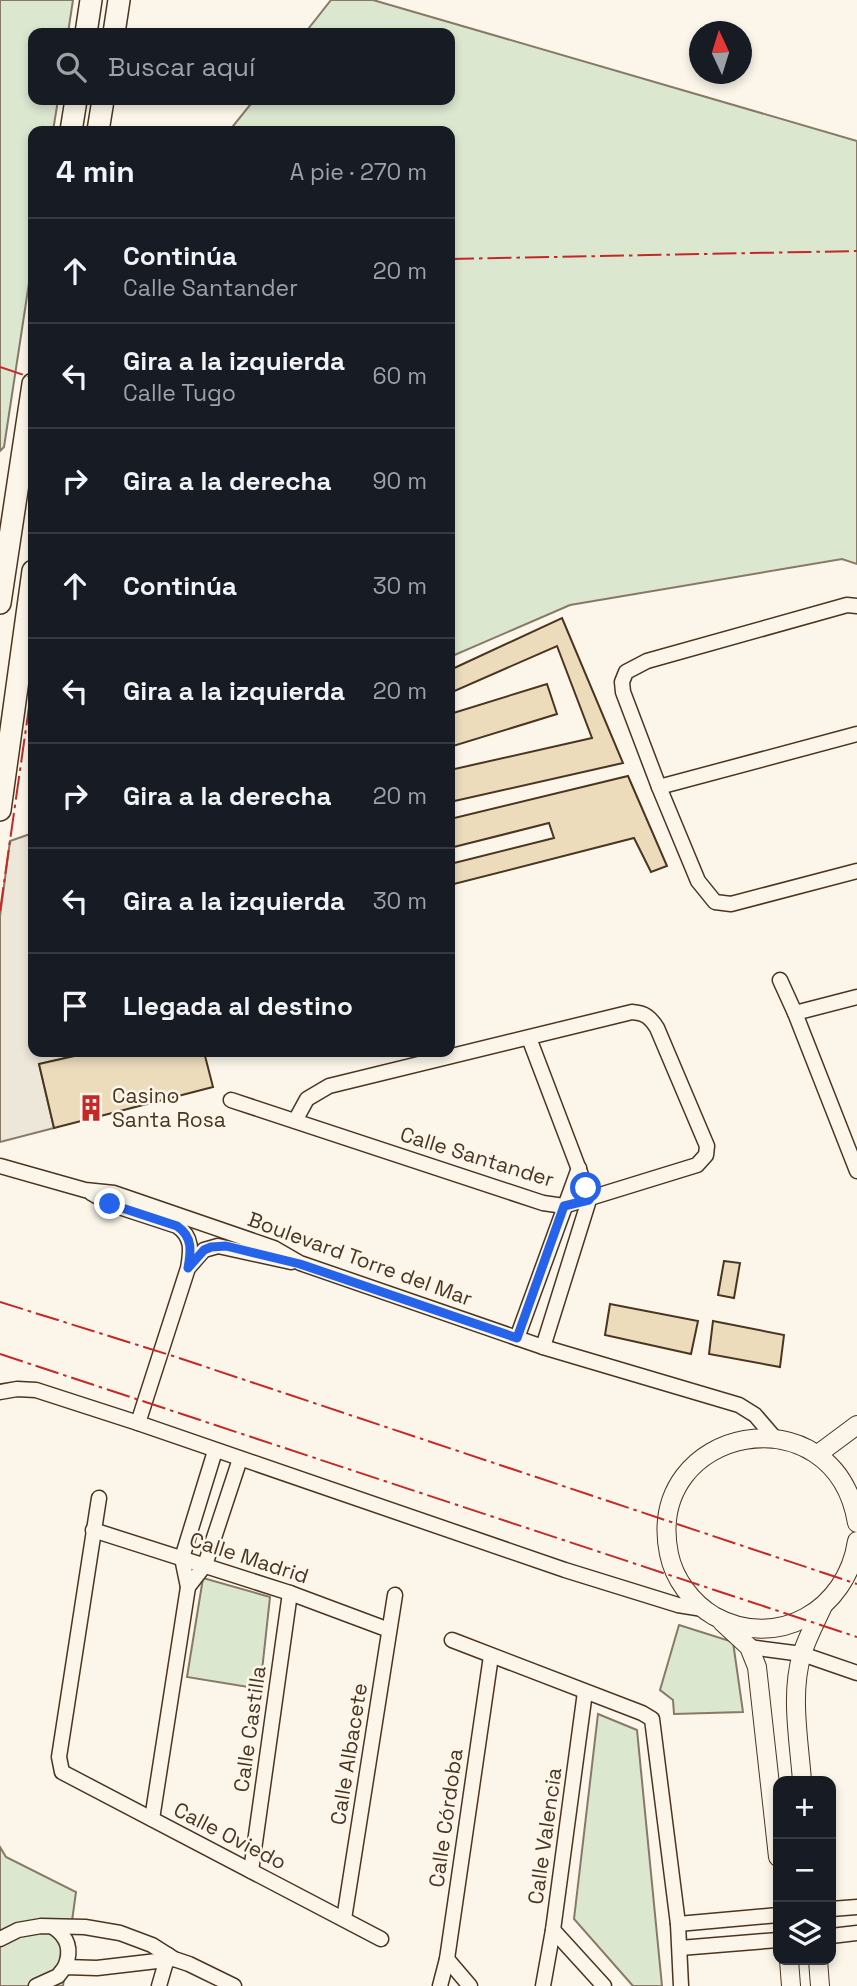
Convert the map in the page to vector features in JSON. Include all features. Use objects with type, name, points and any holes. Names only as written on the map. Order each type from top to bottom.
[{"type":"main road","points":[[87,28],[91,0]]},
{"type":"main road","points":[[115,28],[119,0]]},
{"type":"main road","points":[[72,126],[75,105]]},
{"type":"main road","points":[[99,126],[102,105]]},
{"type":"main road","points":[[0,603],[28,417]]},
{"type":"main road","points":[[0,810],[28,606]]},
{"type":"street","points":[[857,606],[847,605],[647,661],[626,672],[622,682],[623,692],[659,787],[698,881],[715,902],[731,904],[857,871]]},
{"type":"street","points":[[659,787],[857,734]]},
{"type":"street","points":[[780,980],[857,1171]]},
{"type":"street","points":[[795,1013],[857,997]]},
{"type":"street","name":"Calle Santander","points":[[231,1100],[543,1203],[564,1206],[697,1165],[706,1154],[704,1136],[662,1040],[651,1019],[643,1013],[621,1013],[529,1038]]},
{"type":"street","points":[[455,1056],[529,1038],[589,1200],[543,1347]]},
{"type":"street","points":[[295,1121],[307,1099],[329,1086],[450,1057]]},
{"type":"street","name":"Boulevard Torre del Mar","points":[[0,1167],[85,1190],[114,1193],[274,1248],[300,1264],[543,1347],[739,1405],[755,1415],[774,1437]]},
{"type":"street","points":[[517,1338],[579,1168]]},
{"type":"street","points":[[85,1190],[110,1204],[177,1226],[183,1230],[190,1243],[188,1268],[138,1423]]},
{"type":"street","points":[[188,1268],[204,1250],[218,1246],[300,1264]]},
{"type":"street","points":[[543,1265],[566,1272]]},
{"type":"street","points":[[0,1380],[138,1423],[565,1570],[710,1613],[743,1627],[771,1628],[799,1621],[823,1607],[842,1586],[854,1560],[857,1541]]},
{"type":"street","points":[[0,1392],[36,1390]]},
{"type":"street","points":[[818,1454],[854,1432]]},
{"type":"street","points":[[776,1839],[757,1667],[749,1647],[684,1589],[671,1564],[665,1537],[668,1510],[679,1484],[696,1462],[719,1447],[746,1438],[774,1437],[797,1443],[818,1454],[833,1468],[855,1498],[857,1523]]},
{"type":"street","points":[[152,1819],[188,1587],[182,1558],[215,1451]]},
{"type":"street","points":[[188,1587],[205,1566],[240,1459]]},
{"type":"street","points":[[93,1530],[99,1498]]},
{"type":"street","name":"Calle Madrid","points":[[93,1530],[290,1593],[389,1630]]},
{"type":"street","name":"Calle Oviedo","points":[[93,1530],[59,1757],[60,1770],[381,1939]]},
{"type":"street","name":"Calle Castilla","points":[[251,1871],[290,1593]]},
{"type":"street","name":"Calle Albacete","points":[[345,1919],[396,1595]]},
{"type":"street","points":[[802,1776],[797,1697],[802,1654],[823,1607]]},
{"type":"street","points":[[452,1640],[652,1719],[678,1924],[681,1986]]},
{"type":"street","points":[[749,1647],[802,1654],[857,1673]]},
{"type":"street","name":"Calle Córdoba","points":[[440,1986],[447,1959],[491,1656]]},
{"type":"street","name":"Calle Valencia","points":[[543,1986],[585,1692]]},
{"type":"street","points":[[836,1909],[857,1907]]},
{"type":"street","points":[[678,1924],[773,1915]]},
{"type":"street","points":[[0,1939],[29,1927],[85,1927],[120,1933],[152,1945],[170,1958],[189,1964],[234,1986]]},
{"type":"street","points":[[36,1986],[58,1976],[69,1957],[67,1942],[53,1927]]},
{"type":"street","points":[[553,1930],[604,1986]]},
{"type":"street","points":[[836,1935],[857,1933]]},
{"type":"street","points":[[680,1948],[773,1940]]},
{"type":"street","points":[[65,1967],[92,1968],[170,1958]]},
{"type":"street","points":[[159,1986],[170,1958]]},
{"type":"street","points":[[447,1959],[470,1986]]},
{"type":"street","points":[[789,1965],[791,1986]]},
{"type":"street","points":[[818,1965],[820,1986]]},
{"type":"green space","points":[[0,0],[73,0],[69,28],[28,28],[28,105],[57,105],[54,126],[28,126],[28,290],[4,447],[0,451]]},
{"type":"green space","points":[[331,0],[373,0],[857,141],[857,564],[842,559],[570,605],[455,655],[455,126],[233,126],[250,105],[455,105],[455,28],[309,28]]},
{"type":"green space","points":[[203,1578],[270,1597],[260,1689],[187,1677]]},
{"type":"green space","points":[[679,1625],[733,1642],[743,1712],[674,1714],[673,1700],[660,1690]]},
{"type":"green space","points":[[598,1714],[637,1730],[662,1986],[633,1986],[574,1919]]},
{"type":"green space","points":[[0,1847],[6,1857],[76,1892],[63,1986],[0,1986]]},
{"type":"shaded area","points":[[28,835],[28,1057],[69,1057],[39,1064],[54,1128],[0,1142],[0,916],[10,841]]},
{"type":"building","points":[[562,618],[623,763],[455,801],[455,769],[592,738],[557,646],[455,691],[455,668]]},
{"type":"building","points":[[547,684],[557,714],[455,745],[455,712]]},
{"type":"building","points":[[628,776],[667,866],[651,872],[634,838],[455,884],[455,863],[554,838],[549,823],[455,847],[455,818]]},
{"type":"building","name":"Casino Santa Rosa","points":[[70,1057],[205,1057],[213,1087],[54,1128],[39,1064]]},
{"type":"building","points":[[724,1261],[740,1263],[734,1298],[718,1295]]},
{"type":"building","points":[[610,1304],[698,1321],[691,1354],[605,1335]]},
{"type":"building","points":[[713,1321],[784,1335],[780,1367],[709,1354]]},
{"type":"power","points":[[455,259],[857,251]]},
{"type":"power","points":[[0,367],[28,376]]},
{"type":"power","points":[[0,911],[28,714]]},
{"type":"power","points":[[0,1302],[173,1356],[857,1584]]},
{"type":"power","points":[[0,1354],[857,1637]]},
{"type":"place","name":"Casino Santa Rosa","points":[[91,1108]]},
{"type":"route","points":[[110,1204],[183,1230],[190,1243],[188,1268],[204,1250],[226,1246],[300,1264],[517,1338],[564,1206],[589,1200],[586,1188]]}]
